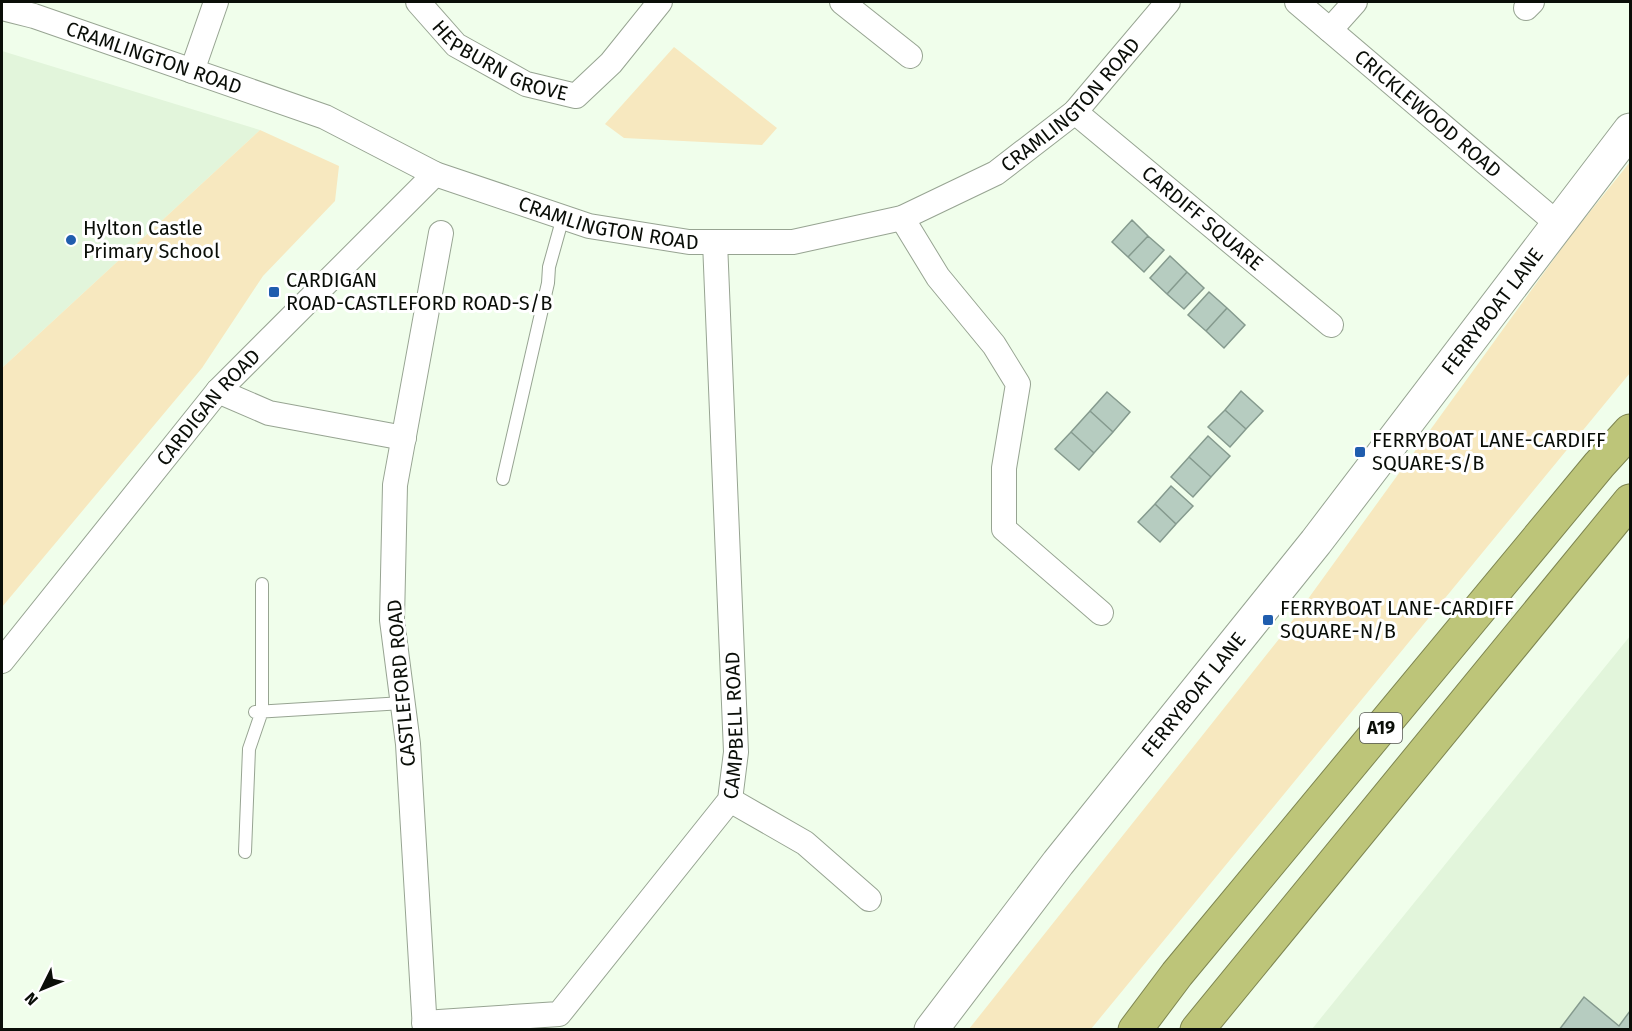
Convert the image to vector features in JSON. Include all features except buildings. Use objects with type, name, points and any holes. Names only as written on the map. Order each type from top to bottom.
[{"type":"highway","name":"A19","points":[[1136,1029],[1185,965],[1584,483],[1630,431]]},
{"type":"highway","name":"A19","points":[[1197,1029],[1630,501]]},
{"type":"street","points":[[192,71],[216,2]]},
{"type":"street","name":"HEPBURN GROVE","points":[[418,2],[456,45],[526,84],[576,96],[611,63],[660,2]]},
{"type":"street","points":[[842,2],[910,56]]},
{"type":"street","name":"CRAMLINGTON ROAD","points":[[2,8],[36,9],[192,71],[325,117],[435,174],[589,226],[689,242],[793,242],[902,218],[996,173],[1075,112],[1168,2]]},
{"type":"street","name":"CRICKLEWOOD ROAD","points":[[1297,2],[1559,225]]},
{"type":"street","points":[[1330,30],[1355,2]]},
{"type":"street","name":"CARDIFF SQUARE","points":[[1075,112],[1331,325]]},
{"type":"street","name":"FERRYBOAT LANE","points":[[931,1029],[1058,863],[1316,542],[1630,130]]},
{"type":"street","name":"CARDIGAN ROAD","points":[[2,661],[218,391],[435,174]]},
{"type":"street","points":[[902,218],[938,277],[994,345],[1018,384],[1004,468],[1004,530],[1101,613]]},
{"type":"street","name":"CASTLEFORD ROAD","points":[[424,1026],[408,744],[392,620],[395,485],[441,233]]},
{"type":"street","name":"CAMPBELL ROAD","points":[[424,1026],[566,1022],[730,800],[736,752],[715,242]]},
{"type":"street","points":[[218,391],[269,413],[404,438]]},
{"type":"street","points":[[730,800],[805,843],[869,899]]},
{"type":"lane","points":[[503,479],[548,283],[549,267],[563,217]]},
{"type":"lane","points":[[245,852],[249,749],[258,711],[262,584]]},
{"type":"lane","points":[[258,711],[403,703]]},
{"type":"shaded area","points":[[674,47],[777,128],[762,145],[624,138],[605,124]]},
{"type":"shaded area","name":"Hylton Castle Primary School","points":[[2,51],[260,130],[2,368]]},
{"type":"shaded area","points":[[260,130],[339,166],[335,201],[263,276],[202,368],[2,607],[2,368]]},
{"type":"shaded area","points":[[1630,162],[1630,373],[1091,1029],[969,1029],[1279,639],[1572,234]]},
{"type":"shaded area","points":[[1630,636],[1630,1029],[1312,1029]]},
{"type":"place","name":"Hylton Castle Primary School","points":[[71,240]]},
{"type":"place","name":"CARDIGAN ROAD-CASTLEFORD ROAD-S/B","points":[[274,292]]},
{"type":"place","name":"FERRYBOAT LANE-CARDIFF SQUARE-S/B","points":[[1360,452]]},
{"type":"place","name":"FERRYBOAT LANE-CARDIFF SQUARE-N/B","points":[[1268,620]]}]
